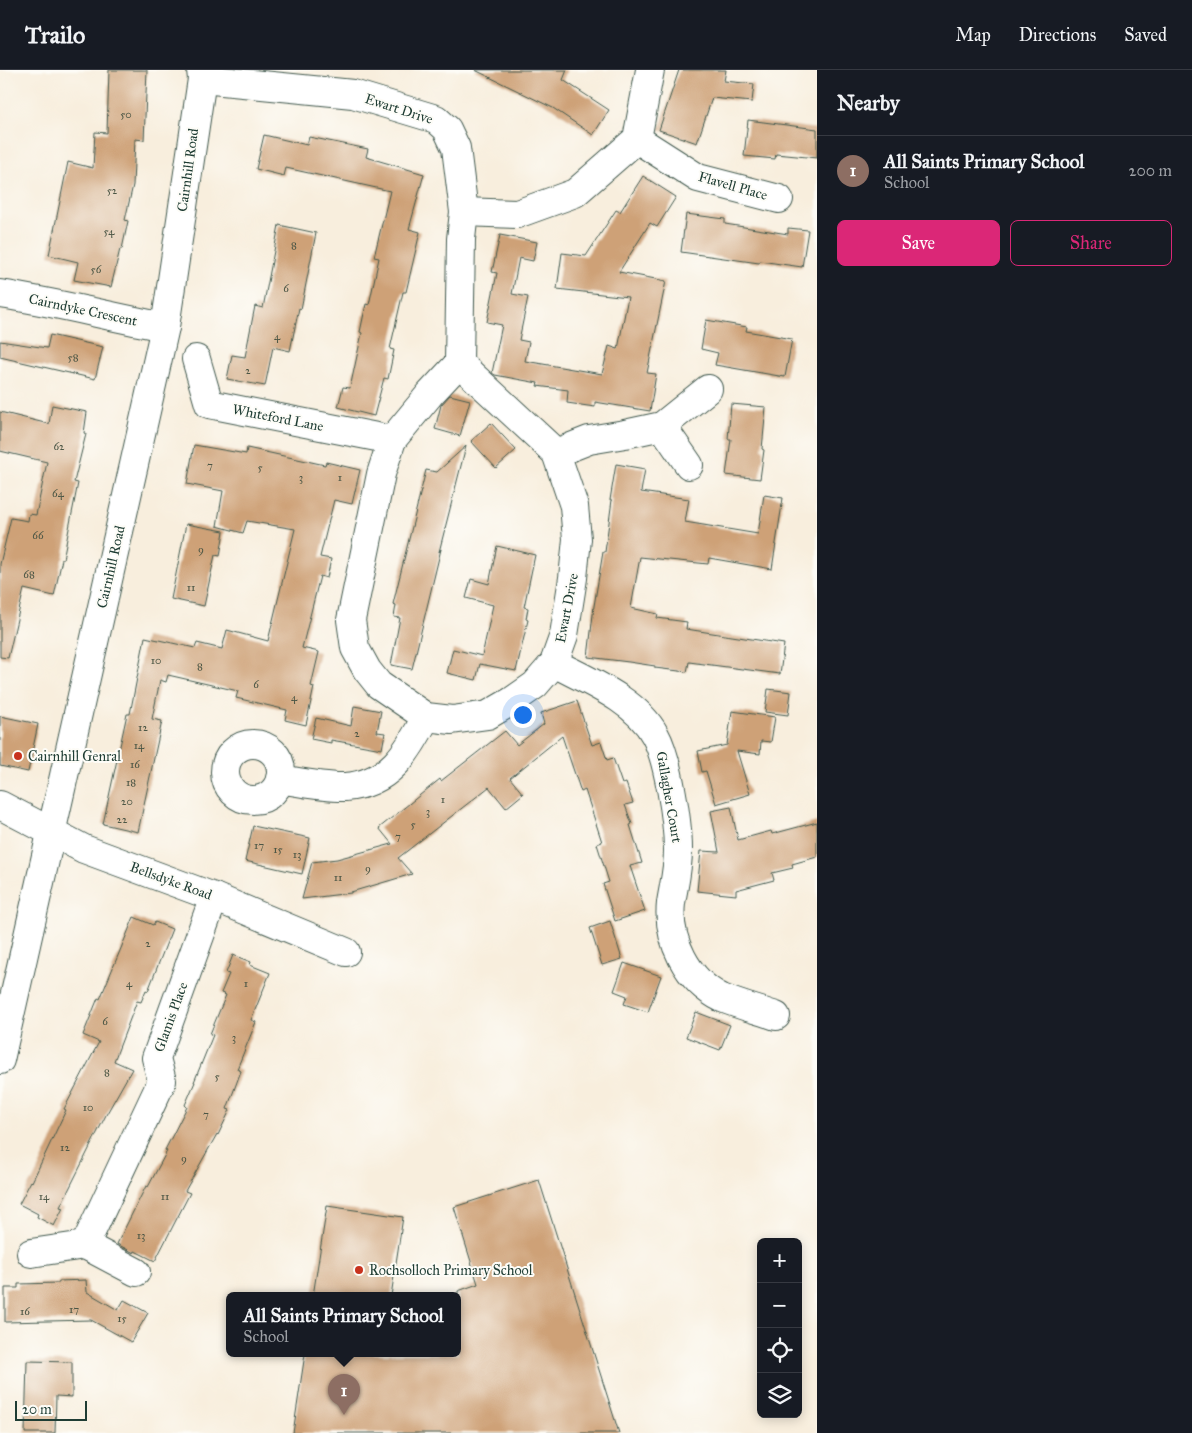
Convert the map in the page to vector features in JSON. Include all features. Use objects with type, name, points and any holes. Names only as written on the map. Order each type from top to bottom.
[{"type":"street","points":[[464,212],[517,214],[575,193],[637,139],[650,70]]},
{"type":"street","name":"Ewart Drive","points":[[201,74],[354,82],[436,119],[447,130],[456,148],[464,212],[461,239],[459,363],[430,394],[392,440],[381,474],[351,620],[355,648],[366,670],[379,685],[426,717],[452,720],[488,715],[535,685],[554,663],[564,635],[574,578],[577,539],[574,506],[556,453],[459,363]]},
{"type":"street","name":"Cairnhill Road","points":[[0,1060],[165,327],[201,74]]},
{"type":"street","name":"Flavell Place","points":[[637,139],[698,178],[779,199]]},
{"type":"street","name":"Cairndyke Crescent","points":[[0,294],[165,327]]},
{"type":"street","name":"Whiteford Lane","points":[[196,359],[209,404],[392,440]]},
{"type":"street","points":[[556,453],[590,440],[662,426],[708,389]]},
{"type":"street","points":[[662,426],[688,465]]},
{"type":"street","name":"Gallagher Court","points":[[554,663],[610,692],[627,704],[644,720],[655,735],[666,768],[674,816],[678,848],[678,872],[671,903],[671,920],[673,936],[684,963],[698,981],[721,997],[776,1016]]},
{"type":"street","points":[[280,780],[344,787],[363,784],[377,778],[394,767],[411,746],[426,717]]},
{"type":"street","name":"Bellsdyke Road","points":[[0,806],[84,849],[214,897],[346,952]]},
{"type":"street","name":"Glamis Place","points":[[85,1245],[162,1081],[156,1058],[214,897]]},
{"type":"street","points":[[31,1253],[85,1245],[136,1272]]},
{"type":"building","points":[[109,70],[147,70],[144,140],[135,139],[133,185],[125,220],[128,221],[111,287],[74,280],[78,262],[49,255],[68,162],[93,168],[95,132],[107,133]]},
{"type":"building","points":[[475,70],[567,70],[563,80],[609,110],[593,135],[553,108]]},
{"type":"building","points":[[679,70],[726,70],[724,81],[754,84],[752,102],[712,98],[697,143],[659,130]]},
{"type":"building","points":[[748,120],[817,129],[817,158],[776,154],[775,159],[744,156]]},
{"type":"building","points":[[264,135],[307,145],[309,137],[368,149],[366,157],[424,174],[409,229],[420,232],[406,292],[403,292],[390,349],[394,350],[388,379],[384,378],[374,416],[338,407],[343,387],[350,388],[366,304],[369,305],[379,258],[374,257],[390,191],[286,168],[284,176],[256,169]]},
{"type":"building","points":[[643,176],[676,197],[657,227],[650,223],[619,272],[666,281],[647,373],[656,374],[650,411],[595,402],[595,407],[567,403],[568,390],[537,386],[538,383],[492,373],[502,325],[487,322],[497,273],[492,272],[500,235],[537,242],[533,261],[519,258],[512,294],[528,297],[519,340],[529,342],[525,361],[602,374],[609,346],[618,349],[628,297],[557,289],[562,253],[586,256],[616,210],[620,212]]},
{"type":"building","points":[[686,214],[725,219],[725,224],[788,234],[788,228],[808,230],[802,267],[681,252]]},
{"type":"building","points":[[279,225],[316,233],[301,309],[299,308],[290,351],[273,347],[265,386],[227,379],[232,355],[245,357],[255,306],[263,308]]},
{"type":"building","points":[[706,320],[747,327],[746,331],[792,339],[785,377],[715,365],[718,353],[701,349]]},
{"type":"building","points":[[50,335],[103,347],[95,379],[0,357],[0,341],[47,348]]},
{"type":"building","points":[[450,395],[470,400],[460,436],[435,429],[441,405]]},
{"type":"building","points":[[731,404],[766,407],[762,449],[764,450],[760,479],[726,475],[731,439],[728,439]]},
{"type":"building","points":[[52,405],[87,412],[84,433],[86,434],[74,482],[78,483],[63,559],[54,596],[24,589],[8,658],[0,657],[0,564],[11,518],[28,521],[29,514],[36,515],[47,462],[0,451],[0,412],[49,424]]},
{"type":"building","points":[[491,423],[516,450],[496,468],[471,441]]},
{"type":"building","points":[[194,445],[246,454],[247,448],[325,465],[326,462],[360,470],[352,504],[334,500],[320,557],[331,559],[327,578],[320,576],[302,648],[319,652],[311,686],[314,687],[306,725],[285,720],[287,710],[236,698],[238,691],[168,675],[166,682],[160,680],[152,719],[162,721],[138,832],[103,824],[127,714],[130,714],[145,637],[195,648],[197,643],[222,649],[227,630],[268,641],[295,529],[247,521],[243,533],[217,526],[223,491],[187,484]]},
{"type":"building","points":[[466,446],[412,669],[391,665],[400,618],[394,617],[396,605],[393,604],[426,470],[437,472]]},
{"type":"building","points":[[616,464],[645,469],[641,492],[689,499],[685,522],[758,534],[764,495],[783,498],[772,569],[709,558],[708,564],[640,557],[631,608],[658,614],[657,618],[687,622],[686,629],[784,644],[780,674],[689,662],[687,672],[588,657],[594,606],[603,552],[605,552]]},
{"type":"building","points":[[186,524],[224,531],[220,556],[215,555],[204,606],[171,599]]},
{"type":"building","points":[[497,546],[535,555],[524,607],[528,608],[526,619],[528,620],[516,671],[480,664],[476,680],[447,673],[453,649],[482,656],[493,605],[466,598],[471,579],[489,584]]},
{"type":"building","points":[[768,689],[791,692],[788,715],[765,712]]},
{"type":"building","points":[[577,701],[592,745],[601,742],[607,760],[613,758],[622,784],[626,783],[633,803],[625,805],[642,863],[630,866],[645,911],[615,921],[603,884],[609,882],[597,844],[602,842],[585,790],[581,792],[562,736],[510,778],[523,794],[506,808],[489,787],[398,858],[412,874],[351,893],[302,899],[312,862],[337,859],[392,844],[379,828],[440,779],[441,781],[505,731],[517,745],[544,724],[541,713]]},
{"type":"building","points":[[354,706],[381,711],[377,732],[385,733],[382,749],[331,740],[331,743],[311,739],[316,718],[351,726]]},
{"type":"building","points":[[732,711],[775,717],[771,742],[761,741],[760,754],[737,751],[750,794],[716,804],[706,771],[702,772],[698,751],[727,745]]},
{"type":"building","points":[[0,716],[38,724],[28,772],[0,766]]},
{"type":"building","points":[[731,807],[738,840],[771,831],[772,834],[817,822],[817,857],[792,864],[793,868],[772,873],[774,880],[736,890],[736,895],[697,891],[701,851],[719,852],[711,811]]},
{"type":"building","points":[[253,826],[310,838],[302,874],[245,861]]},
{"type":"building","points":[[134,917],[153,925],[155,922],[172,929],[148,991],[146,990],[141,1002],[137,1001],[114,1061],[132,1069],[106,1115],[60,1207],[63,1208],[54,1226],[37,1217],[38,1214],[19,1204],[32,1182],[66,1110],[64,1109],[99,1042],[83,1035]]},
{"type":"building","points":[[610,921],[622,959],[602,965],[590,928]]},
{"type":"building","points":[[233,955],[251,962],[250,965],[270,973],[251,1020],[256,1022],[237,1069],[241,1071],[227,1109],[230,1110],[218,1135],[185,1191],[190,1193],[155,1261],[117,1244],[146,1186],[148,1187],[167,1151],[165,1150],[187,1107],[185,1105],[213,1035],[210,1034],[226,995],[221,993],[229,974],[226,973]]},
{"type":"building","points":[[624,963],[661,976],[648,1012],[624,1004],[627,996],[614,991]]},
{"type":"building","points":[[696,1012],[730,1025],[720,1050],[686,1037]]},
{"type":"building","points":[[539,1180],[619,1433],[293,1433],[305,1357],[461,1357],[461,1292],[458,1291],[478,1284],[454,1207]]},
{"type":"building","points":[[327,1206],[403,1217],[392,1292],[314,1292]]},
{"type":"building","points":[[86,1280],[87,1292],[118,1310],[124,1300],[148,1313],[131,1342],[91,1320],[5,1322],[5,1288],[18,1288],[18,1284]]},
{"type":"building","points":[[27,1361],[72,1362],[72,1397],[56,1396],[55,1433],[25,1433]]},
{"type":"place","name":"Cairnhill Genral","points":[[18,756]]},
{"type":"place","name":"Rochsolloch Primary School","points":[[359,1270]]},
{"type":"place","name":"All Saints Primary School","points":[[344,1415]]}]
